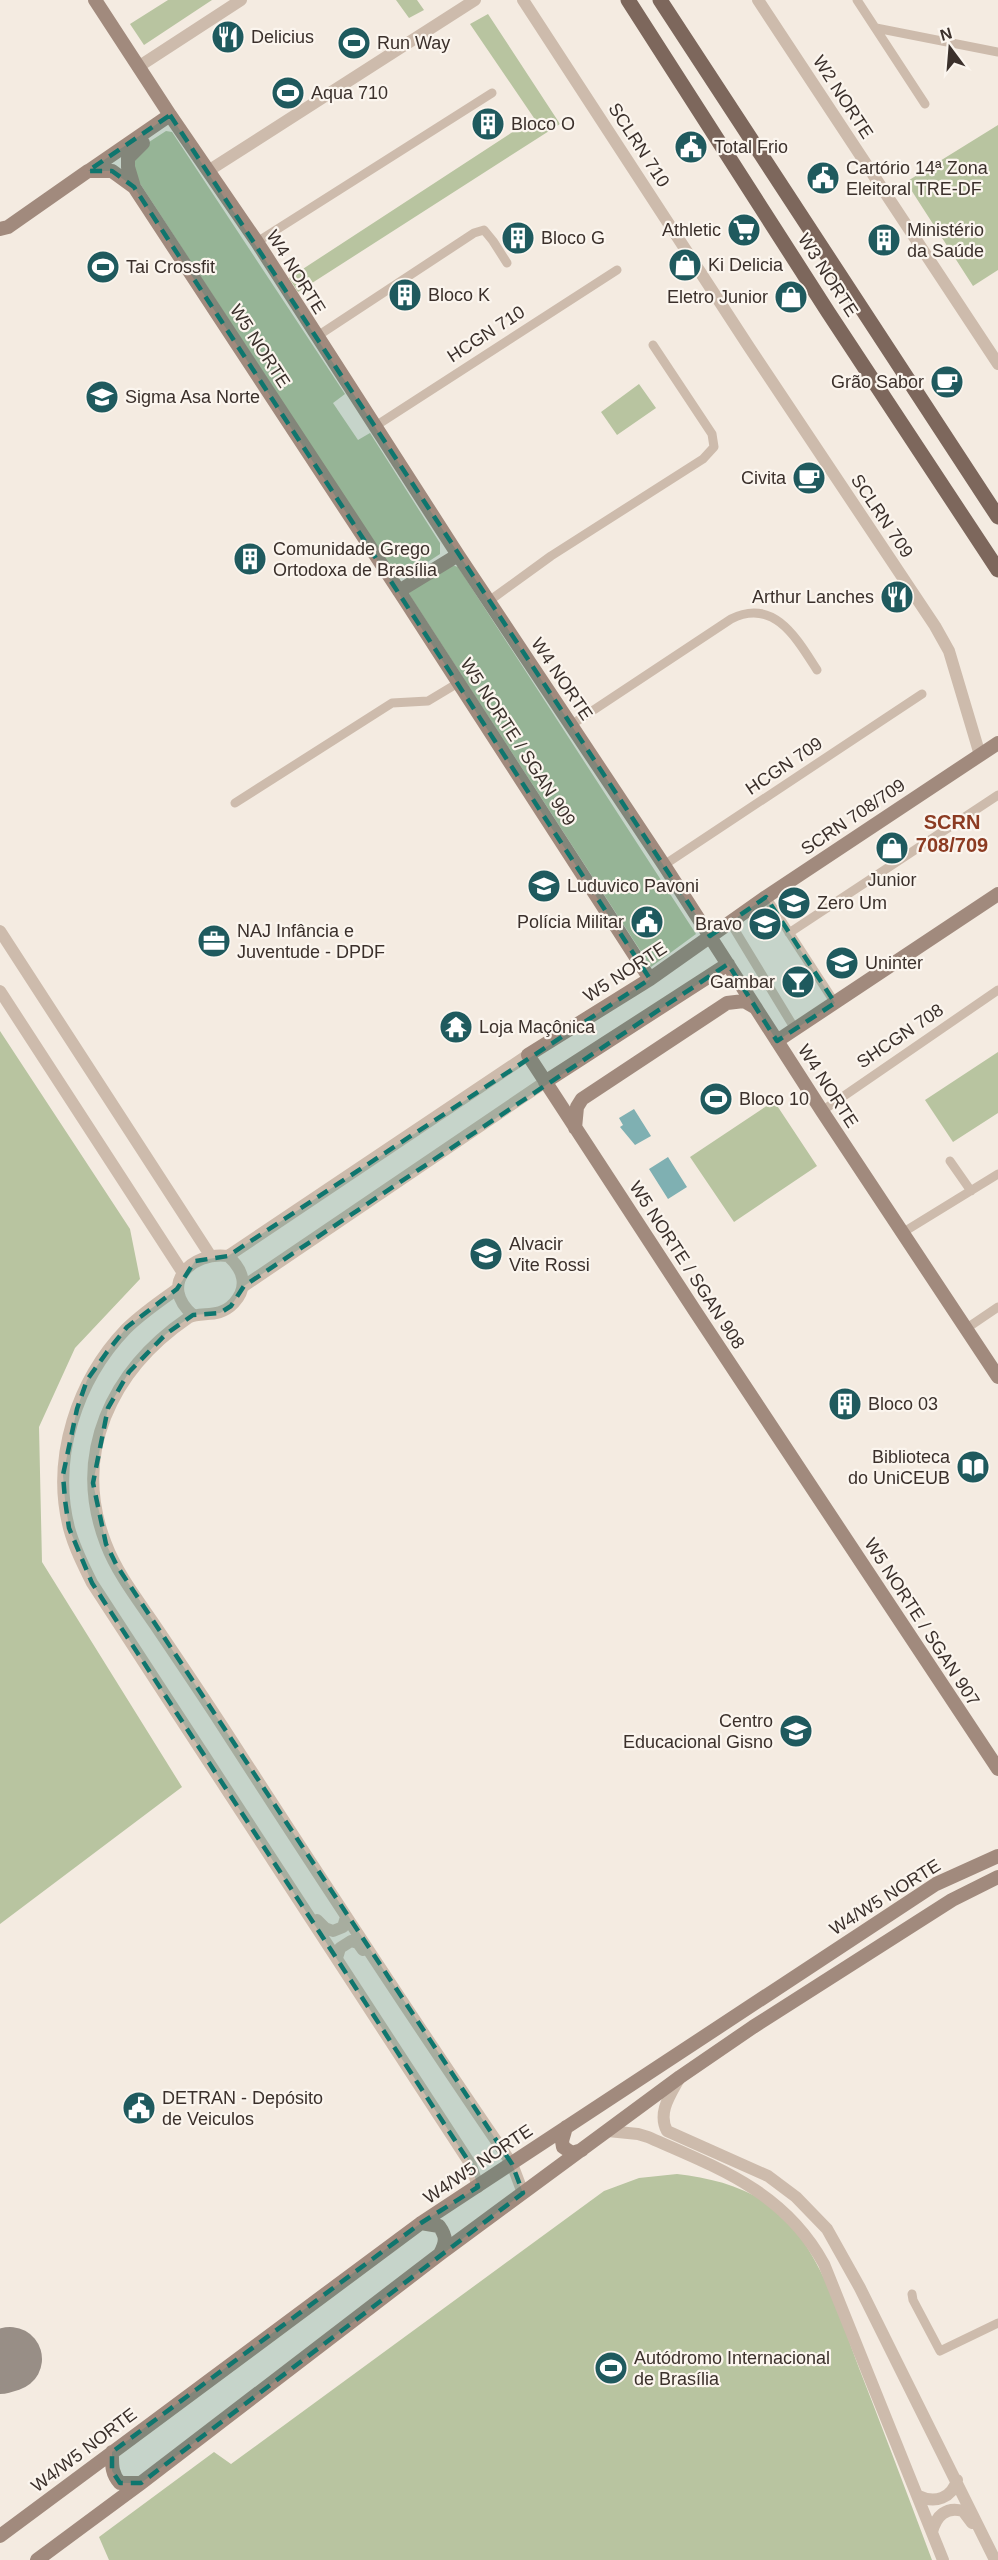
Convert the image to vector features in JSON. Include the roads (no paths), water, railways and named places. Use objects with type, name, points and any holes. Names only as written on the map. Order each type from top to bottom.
[{"type":"main road","name":"W4 NORTE","points":[[95,0],[172,119],[257,242],[374,427],[664,865],[822,1111],[998,1377]]},
{"type":"main road","name":"W3 NORTE","points":[[660,0],[998,517]]},
{"type":"main road","name":"W3 NORTE","points":[[635,6],[828,312],[998,570]]},
{"type":"main road","points":[[635,6],[650,10],[658,7],[680,29]]},
{"type":"main road","points":[[0,229],[8,228],[88,171],[172,119]]},
{"type":"main road","name":"W5 NORTE","points":[[172,119],[129,156],[128,167],[134,187],[355,526]]},
{"type":"main road","name":"W5 NORTE","points":[[88,171],[112,171],[134,187]]},
{"type":"main road","name":"W5 NORTE / SGAN 909","points":[[355,526],[650,979]]},
{"type":"main road","points":[[399,591],[458,555]]},
{"type":"main road","name":"SCRN 708/709","points":[[710,936],[998,743]]},
{"type":"main road","points":[[777,1041],[998,894]]},
{"type":"main road","name":"W5 NORTE","points":[[528,1055],[650,979],[710,936]]},
{"type":"main road","points":[[545,1082],[728,964]]},
{"type":"main road","points":[[575,1128],[577,1107],[582,1099],[618,1073],[728,1003],[744,1001],[756,1008]]},
{"type":"main road","name":"W5 NORTE / SGAN 908","points":[[528,1055],[817,1495]]},
{"type":"main road","name":"W5 NORTE / SGAN 907","points":[[817,1495],[998,1769]]},
{"type":"main road","name":"W4/W5 NORTE","points":[[0,2535],[421,2223],[936,1884],[998,1856]]},
{"type":"main road","name":"W4/W5 NORTE","points":[[37,2560],[440,2254],[680,2077],[753,2027],[952,1900],[998,1877]]},
{"type":"main road","points":[[566,2127],[562,2136],[564,2147],[573,2153],[582,2150]]},
{"type":"main road","points":[[421,2223],[439,2226],[444,2232],[446,2243],[440,2254]]},
{"type":"main road","points":[[112,2452],[112,2471],[115,2478],[120,2483],[141,2483]]},
{"type":"street","points":[[138,66],[241,0]]},
{"type":"street","points":[[208,171],[475,0]]},
{"type":"street","name":"SCLRN 710","points":[[524,0],[725,310]]},
{"type":"street","name":"W2 NORTE","points":[[758,0],[998,364]]},
{"type":"street","points":[[857,0],[925,104]]},
{"type":"street","points":[[876,28],[998,52]]},
{"type":"street","points":[[257,242],[492,93]]},
{"type":"street","points":[[316,337],[474,233],[484,231],[489,234],[507,263]]},
{"type":"street","name":"HCGN 710","points":[[374,427],[617,270]]},
{"type":"street","name":"SCLRN 709","points":[[725,310],[944,642],[972,721],[980,755]]},
{"type":"street","points":[[489,601],[551,556],[698,462],[714,447],[712,434],[653,345]]},
{"type":"street","points":[[571,725],[731,619],[752,611],[760,612],[787,628],[796,637],[817,670]]},
{"type":"street","points":[[235,803],[392,703],[428,701],[458,683]]},
{"type":"street","name":"HCGN 709","points":[[664,865],[922,694]]},
{"type":"street","points":[[789,933],[998,795]]},
{"type":"street","points":[[766,897],[835,1003]]},
{"type":"street","points":[[730,922],[795,1029]]},
{"type":"street","points":[[0,931],[210,1255]]},
{"type":"street","name":"SHCGN 708","points":[[822,1111],[998,990]]},
{"type":"street","points":[[0,991],[183,1273]]},
{"type":"street","points":[[478,2187],[471,2165],[92,1583],[69,1527],[63,1475],[67,1445],[87,1380],[127,1327],[177,1289],[183,1273],[195,1261],[210,1255],[228,1256],[528,1055]]},
{"type":"street","points":[[177,1289],[180,1303],[193,1315],[203,1316],[226,1310],[238,1298],[244,1286],[545,1082]]},
{"type":"street","points":[[950,1161],[971,1191]]},
{"type":"street","points":[[902,1233],[998,1174]]},
{"type":"street","points":[[228,1256],[242,1273],[244,1286]]},
{"type":"street","points":[[967,1328],[998,1307]]},
{"type":"street","points":[[193,1315],[146,1352],[129,1372],[108,1408],[95,1456],[93,1474],[99,1519],[106,1544],[125,1580],[401,2002],[512,2164],[523,2193]]},
{"type":"street","points":[[290,1886],[321,1924],[329,1930],[343,1927],[346,1917]]},
{"type":"street","points":[[337,1958],[343,1945],[351,1941],[358,1943],[401,2002]]},
{"type":"street","points":[[680,2077],[664,2106],[663,2123],[667,2130],[768,2176],[796,2197],[827,2229],[860,2288],[992,2554]]},
{"type":"street","points":[[608,2132],[648,2137],[748,2183],[775,2202],[807,2236],[824,2264],[943,2560]]},
{"type":"street","points":[[912,2294],[940,2351],[998,2323]]},
{"type":"street","points":[[919,2496],[926,2500],[942,2498],[954,2490],[957,2480]]},
{"type":"street","points":[[932,2532],[935,2521],[943,2513],[956,2509],[963,2511],[992,2554]]},
{"type":"water","points":[[634,1109],[651,1136],[635,1145],[620,1127],[623,1125],[619,1118]]},
{"type":"water","points":[[668,1157],[687,1187],[668,1199],[649,1169]]},
{"type":"place","name":"Delicius","points":[[228,37]]},
{"type":"place","name":"Run Way","points":[[354,43]]},
{"type":"place","name":"Aqua 710","points":[[288,93]]},
{"type":"place","name":"Bloco O","points":[[488,124]]},
{"type":"place","name":"Total Frio","points":[[691,147]]},
{"type":"place","name":"Cartório 14ª Zona Eleitoral TRE-DF","points":[[823,178]]},
{"type":"place","name":"Athletic","points":[[744,230]]},
{"type":"place","name":"Bloco G","points":[[518,238]]},
{"type":"place","name":"Ministério da Saúde","points":[[884,240]]},
{"type":"place","name":"Ki Delicia","points":[[685,265]]},
{"type":"place","name":"Tai Crossfit","points":[[103,267]]},
{"type":"place","name":"Bloco K","points":[[405,295]]},
{"type":"place","name":"Eletro Junior","points":[[791,297]]},
{"type":"place","name":"Grão Sabor","points":[[947,382]]},
{"type":"place","name":"Sigma Asa Norte","points":[[102,397]]},
{"type":"place","name":"Civita","points":[[809,478]]},
{"type":"place","name":"Comunidade Grego Ortodoxa de Brasília","points":[[250,559]]},
{"type":"place","name":"Arthur Lanches","points":[[897,597]]},
{"type":"place","name":"Junior","points":[[892,848]]},
{"type":"place","name":"Luduvico Pavoni","points":[[544,886]]},
{"type":"place","name":"Zero Um","points":[[794,903]]},
{"type":"place","name":"Polícia Militar","points":[[647,922]]},
{"type":"place","name":"Bravo","points":[[765,924]]},
{"type":"place","name":"NAJ Infância e Juventude - DPDF","points":[[214,941]]},
{"type":"place","name":"Uninter","points":[[842,963]]},
{"type":"place","name":"Gambar","points":[[798,982]]},
{"type":"place","name":"Loja Maçônica","points":[[456,1027]]},
{"type":"place","name":"Bloco 10","points":[[716,1099]]},
{"type":"place","name":"Alvacir Vite Rossi","points":[[486,1254]]},
{"type":"place","name":"Bloco 03","points":[[845,1404]]},
{"type":"place","name":"Biblioteca do UniCEUB","points":[[973,1467]]},
{"type":"place","name":"Centro Educacional Gisno","points":[[796,1731]]},
{"type":"place","name":"DETRAN - Depósito de Veiculos","points":[[139,2108]]},
{"type":"place","name":"Autódromo Internacional de Brasília","points":[[611,2368]]},
{"type":"district","name":"SCRN 708/709","points":[[952,834]]}]
